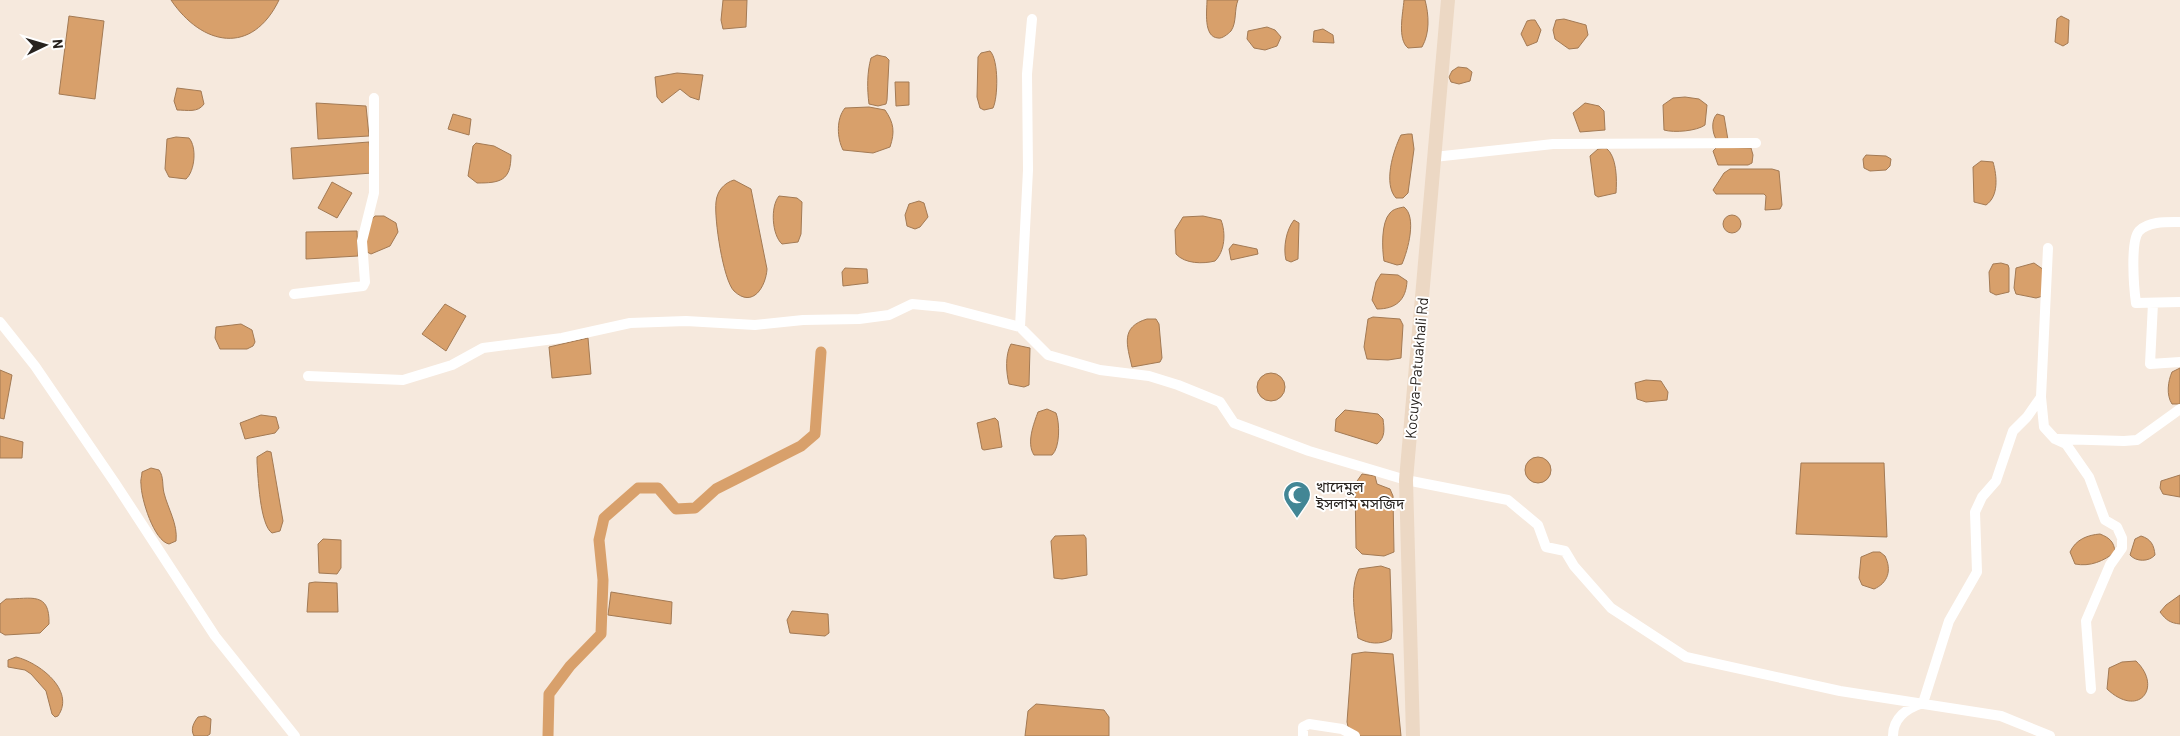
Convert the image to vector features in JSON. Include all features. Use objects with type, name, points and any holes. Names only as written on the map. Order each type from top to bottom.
[{"type":"main road","name":"Kocuya-Patuakhali Rd","points":[[1412,736],[1406,480],[1448,0]]},
{"type":"street","points":[[1020,327],[1028,170],[1027,74],[1032,19]]},
{"type":"street","points":[[294,294],[363,286],[365,282],[362,241],[374,193],[374,98]]},
{"type":"street","points":[[1434,157],[1553,144],[1756,143]]},
{"type":"street","points":[[2180,222],[2154,223],[2141,229],[2136,235],[2134,259],[2136,303],[2180,302]]},
{"type":"street","points":[[2048,248],[2041,397],[2044,427],[2055,439],[2066,444],[2089,477],[2096,491],[2099,508],[2105,520],[2116,527],[2122,538],[2122,548],[2110,565],[2086,621],[2091,690]]},
{"type":"street","points":[[2153,303],[2150,364],[2180,362]]},
{"type":"street","points":[[308,376],[403,380],[452,365],[483,348],[562,338],[630,323],[686,321],[755,324],[803,320],[859,319],[889,315],[912,304],[944,307],[1020,327],[1048,355],[1100,370],[1149,376],[1178,385],[1220,402],[1234,423],[1309,451],[1406,480],[1508,500],[1538,525],[1546,547],[1565,551],[1574,566],[1611,608],[1686,657],[1840,691],[2002,716],[2050,736]]},
{"type":"street","points":[[0,322],[35,366],[116,483],[215,636],[295,736]]},
{"type":"street","points":[[1923,703],[1928,680],[1949,621],[1977,572],[1975,512],[1982,497],[1996,481],[2013,431],[2027,417],[2041,397]]},
{"type":"street","points":[[2055,439],[2137,440],[2180,410]]},
{"type":"street","points":[[1893,736],[1893,729],[1898,718],[1911,706],[1923,703]]},
{"type":"street","points":[[1303,736],[1303,727],[1309,724],[1342,729],[1355,736]]},
{"type":"shaded area","points":[[171,0],[279,0],[268,18],[255,30],[241,37],[226,38],[212,35],[197,27],[183,16]]},
{"type":"shaded area","points":[[723,0],[747,0],[746,27],[723,29],[721,20]]},
{"type":"shaded area","points":[[1207,0],[1238,0],[1233,27],[1230,32],[1221,38],[1213,36],[1208,28]]},
{"type":"shaded area","points":[[1404,0],[1425,0],[1428,24],[1425,42],[1422,47],[1408,48],[1403,39]]},
{"type":"shaded area","points":[[69,16],[104,21],[95,99],[59,94]]},
{"type":"shaded area","points":[[2061,16],[2069,20],[2068,43],[2063,46],[2055,42],[2057,19]]},
{"type":"shaded area","points":[[1564,19],[1586,25],[1588,35],[1578,48],[1569,49],[1555,39],[1553,30],[1556,20]]},
{"type":"shaded area","points":[[1535,20],[1541,30],[1537,42],[1527,46],[1521,34],[1527,21]]},
{"type":"shaded area","points":[[1267,27],[1275,30],[1281,37],[1277,46],[1265,50],[1254,48],[1247,39],[1248,31]]},
{"type":"shaded area","points":[[1323,29],[1333,35],[1334,43],[1313,42],[1314,31]]},
{"type":"shaded area","points":[[990,51],[995,62],[996,96],[993,108],[984,110],[980,108],[977,97],[978,57],[981,53]]},
{"type":"shaded area","points":[[877,55],[886,57],[889,60],[887,100],[886,104],[878,106],[869,104],[868,87],[871,58]]},
{"type":"shaded area","points":[[1458,67],[1467,68],[1472,72],[1470,81],[1459,84],[1451,82],[1449,77],[1452,71]]},
{"type":"shaded area","points":[[677,73],[703,75],[699,100],[690,97],[680,89],[662,103],[657,97],[655,77]]},
{"type":"shaded area","points":[[895,82],[909,82],[909,105],[896,106]]},
{"type":"shaded area","points":[[177,88],[201,91],[204,104],[202,107],[195,110],[177,110],[174,101]]},
{"type":"shaded area","points":[[1673,98],[1699,99],[1707,105],[1705,125],[1697,129],[1685,131],[1664,130],[1663,105]]},
{"type":"shaded area","points":[[316,103],[366,106],[369,136],[318,139]]},
{"type":"shaded area","points":[[1585,103],[1599,106],[1604,111],[1605,130],[1580,132],[1573,113]]},
{"type":"shaded area","points":[[869,107],[885,110],[888,115],[893,128],[890,147],[873,153],[843,150],[838,129],[842,112],[845,108]]},
{"type":"shaded area","points":[[453,114],[471,119],[469,135],[448,129]]},
{"type":"shaded area","points":[[1717,114],[1724,116],[1728,140],[1716,139],[1713,123]]},
{"type":"shaded area","points":[[1412,134],[1414,149],[1408,193],[1403,198],[1396,198],[1390,185],[1392,158],[1401,135]]},
{"type":"shaded area","points":[[176,137],[189,138],[192,142],[194,159],[186,179],[169,177],[165,169],[167,139]]},
{"type":"shaded area","points":[[369,142],[372,173],[293,179],[291,148]]},
{"type":"shaded area","points":[[476,143],[494,146],[511,155],[509,170],[503,179],[477,183],[468,176],[473,146]]},
{"type":"shaded area","points":[[1717,147],[1751,148],[1753,155],[1752,163],[1748,165],[1718,165],[1713,151]]},
{"type":"shaded area","points":[[1606,148],[1614,162],[1616,193],[1598,197],[1595,195],[1590,156],[1598,149]]},
{"type":"shaded area","points":[[1866,155],[1886,156],[1891,159],[1890,166],[1886,170],[1870,171],[1864,168],[1863,159]]},
{"type":"shaded area","points":[[1981,161],[1993,162],[1995,173],[1995,191],[1986,205],[1974,202],[1973,167]]},
{"type":"shaded area","points":[[1730,169],[1772,169],[1779,171],[1782,205],[1780,209],[1765,210],[1766,196],[1764,194],[1716,194],[1713,190],[1724,173]]},
{"type":"shaded area","points":[[734,180],[751,189],[767,269],[761,288],[753,296],[747,298],[734,291],[730,285],[723,262],[716,221],[716,202],[719,191],[724,185]]},
{"type":"shaded area","points":[[332,182],[352,193],[337,218],[318,208]]},
{"type":"shaded area","points":[[779,196],[797,198],[802,202],[801,234],[798,242],[782,244],[776,234],[773,214]]},
{"type":"shaded area","points":[[919,201],[924,203],[928,217],[920,227],[915,229],[907,226],[905,215],[909,204]]},
{"type":"shaded area","points":[[1404,207],[1408,212],[1411,226],[1407,251],[1402,264],[1397,265],[1384,261],[1384,229],[1387,217],[1391,212]]},
{"type":"shaded area","points":[[1728,215],[1736,215],[1741,220],[1739,231],[1728,233],[1723,228],[1723,220]]},
{"type":"shaded area","points":[[375,216],[384,216],[396,223],[398,232],[390,246],[371,254],[367,252],[366,238],[370,223]]},
{"type":"shaded area","points":[[1203,216],[1221,220],[1224,236],[1221,252],[1215,261],[1200,263],[1184,260],[1176,254],[1175,230],[1183,217]]},
{"type":"shaded area","points":[[1294,220],[1299,223],[1298,259],[1291,262],[1286,260],[1285,245],[1287,234]]},
{"type":"shaded area","points":[[357,231],[358,256],[306,259],[306,232]]},
{"type":"shaded area","points":[[1233,244],[1257,249],[1258,254],[1231,260],[1229,249]]},
{"type":"shaded area","points":[[2001,263],[2008,265],[2009,268],[2009,292],[1996,295],[1990,292],[1989,272],[1993,264]]},
{"type":"shaded area","points":[[2034,263],[2044,270],[2043,296],[2036,298],[2016,294],[2014,288],[2016,268]]},
{"type":"shaded area","points":[[845,268],[867,269],[868,283],[843,286],[842,272]]},
{"type":"shaded area","points":[[1381,274],[1398,275],[1407,281],[1405,293],[1399,302],[1384,309],[1377,309],[1372,300],[1376,282]]},
{"type":"shaded area","points":[[445,304],[466,316],[446,351],[422,334]]},
{"type":"shaded area","points":[[1373,317],[1400,319],[1403,325],[1401,358],[1388,360],[1367,359],[1364,347],[1368,319]]},
{"type":"shaded area","points":[[1156,319],[1159,324],[1162,358],[1160,362],[1132,367],[1127,344],[1129,332],[1138,322]]},
{"type":"shaded area","points":[[241,324],[252,330],[255,342],[253,346],[247,349],[220,349],[215,338],[216,327]]},
{"type":"shaded area","points":[[588,338],[591,374],[552,378],[549,347]]},
{"type":"shaded area","points":[[1011,344],[1030,348],[1029,385],[1024,387],[1009,384],[1007,364]]},
{"type":"shaded area","points":[[2180,368],[2180,404],[2172,404],[2168,392],[2169,380],[2172,372]]},
{"type":"shaded area","points":[[0,370],[12,375],[4,419],[0,418]]},
{"type":"shaded area","points":[[1271,373],[1281,377],[1285,387],[1281,397],[1271,401],[1261,397],[1257,387],[1261,377]]},
{"type":"shaded area","points":[[1646,380],[1661,381],[1668,392],[1667,400],[1646,402],[1637,399],[1635,383]]},
{"type":"shaded area","points":[[1047,409],[1056,413],[1059,429],[1057,447],[1052,455],[1034,455],[1031,445],[1033,427],[1038,412]]},
{"type":"shaded area","points":[[1345,410],[1378,414],[1383,419],[1384,426],[1384,432],[1380,441],[1377,444],[1335,431],[1336,419]]},
{"type":"shaded area","points":[[261,415],[276,417],[279,428],[275,433],[245,439],[240,423]]},
{"type":"shaded area","points":[[995,418],[998,421],[1002,447],[984,450],[982,449],[977,423]]},
{"type":"shaded area","points":[[0,436],[23,442],[22,458],[0,458]]},
{"type":"shaded area","points":[[267,451],[271,452],[283,521],[280,531],[272,533],[268,528],[262,511],[257,462],[257,457]]},
{"type":"shaded area","points":[[1538,457],[1547,461],[1551,470],[1547,479],[1538,483],[1529,479],[1525,470],[1529,461]]},
{"type":"shaded area","points":[[1801,463],[1884,463],[1887,537],[1796,534]]},
{"type":"shaded area","points":[[151,468],[159,470],[161,473],[164,493],[174,523],[176,541],[169,544],[158,535],[149,518],[143,499],[142,472]]},
{"type":"shaded area","points":[[1362,474],[1375,476],[1377,484],[1390,489],[1393,496],[1394,552],[1384,556],[1362,554],[1356,548],[1355,484]]},
{"type":"shaded area","points":[[2180,475],[2180,497],[2163,494],[2160,488],[2161,481]]},
{"type":"shaded area","points":[[2100,534],[2111,541],[2115,552],[2106,558],[2086,565],[2075,564],[2070,552],[2076,544],[2091,535]]},
{"type":"shaded area","points":[[1084,535],[1086,538],[1087,575],[1062,579],[1054,578],[1051,541],[1055,536]]},
{"type":"shaded area","points":[[2141,536],[2150,541],[2155,551],[2155,555],[2146,560],[2139,560],[2130,555],[2135,539]]},
{"type":"shaded area","points":[[323,539],[341,540],[341,568],[337,574],[319,573],[318,544]]},
{"type":"shaded area","points":[[1873,552],[1880,552],[1885,556],[1888,566],[1885,580],[1874,589],[1862,585],[1859,578],[1861,557]]},
{"type":"shaded area","points":[[1381,566],[1390,569],[1391,639],[1375,643],[1366,642],[1358,638],[1353,594],[1354,585],[1359,569]]},
{"type":"shaded area","points":[[309,583],[337,583],[338,612],[307,612]]},
{"type":"shaded area","points":[[611,592],[672,602],[671,624],[608,615]]},
{"type":"shaded area","points":[[2180,595],[2180,624],[2168,621],[2160,612]]},
{"type":"shaded area","points":[[6,599],[37,599],[46,606],[49,624],[40,633],[5,635],[0,632],[0,604]]},
{"type":"shaded area","points":[[792,611],[828,614],[829,633],[825,636],[790,633],[787,620]]},
{"type":"shaded area","points":[[1365,652],[1393,654],[1401,736],[1361,736],[1349,731],[1347,722],[1352,654]]},
{"type":"shaded area","points":[[16,657],[44,671],[58,687],[62,697],[62,706],[58,716],[55,717],[52,714],[46,691],[31,674],[25,670],[8,667],[8,660]]},
{"type":"shaded area","points":[[2136,661],[2144,671],[2147,689],[2144,696],[2137,700],[2129,701],[2107,689],[2109,668],[2122,662]]},
{"type":"shaded area","points":[[1036,704],[1104,710],[1109,717],[1109,736],[1025,736],[1028,711]]},
{"type":"shaded area","points":[[205,716],[211,719],[210,734],[207,736],[194,736],[192,728],[195,721],[198,717]]},
{"type":"waterway","points":[[548,736],[549,694],[570,666],[601,634],[603,580],[599,540],[604,518],[638,488],[658,488],[676,509],[695,508],[716,489],[801,446],[815,434],[821,352]]},
{"type":"place","name":"খাদেমুল ইসলাম মসজিদ","points":[[1297,519]]}]
